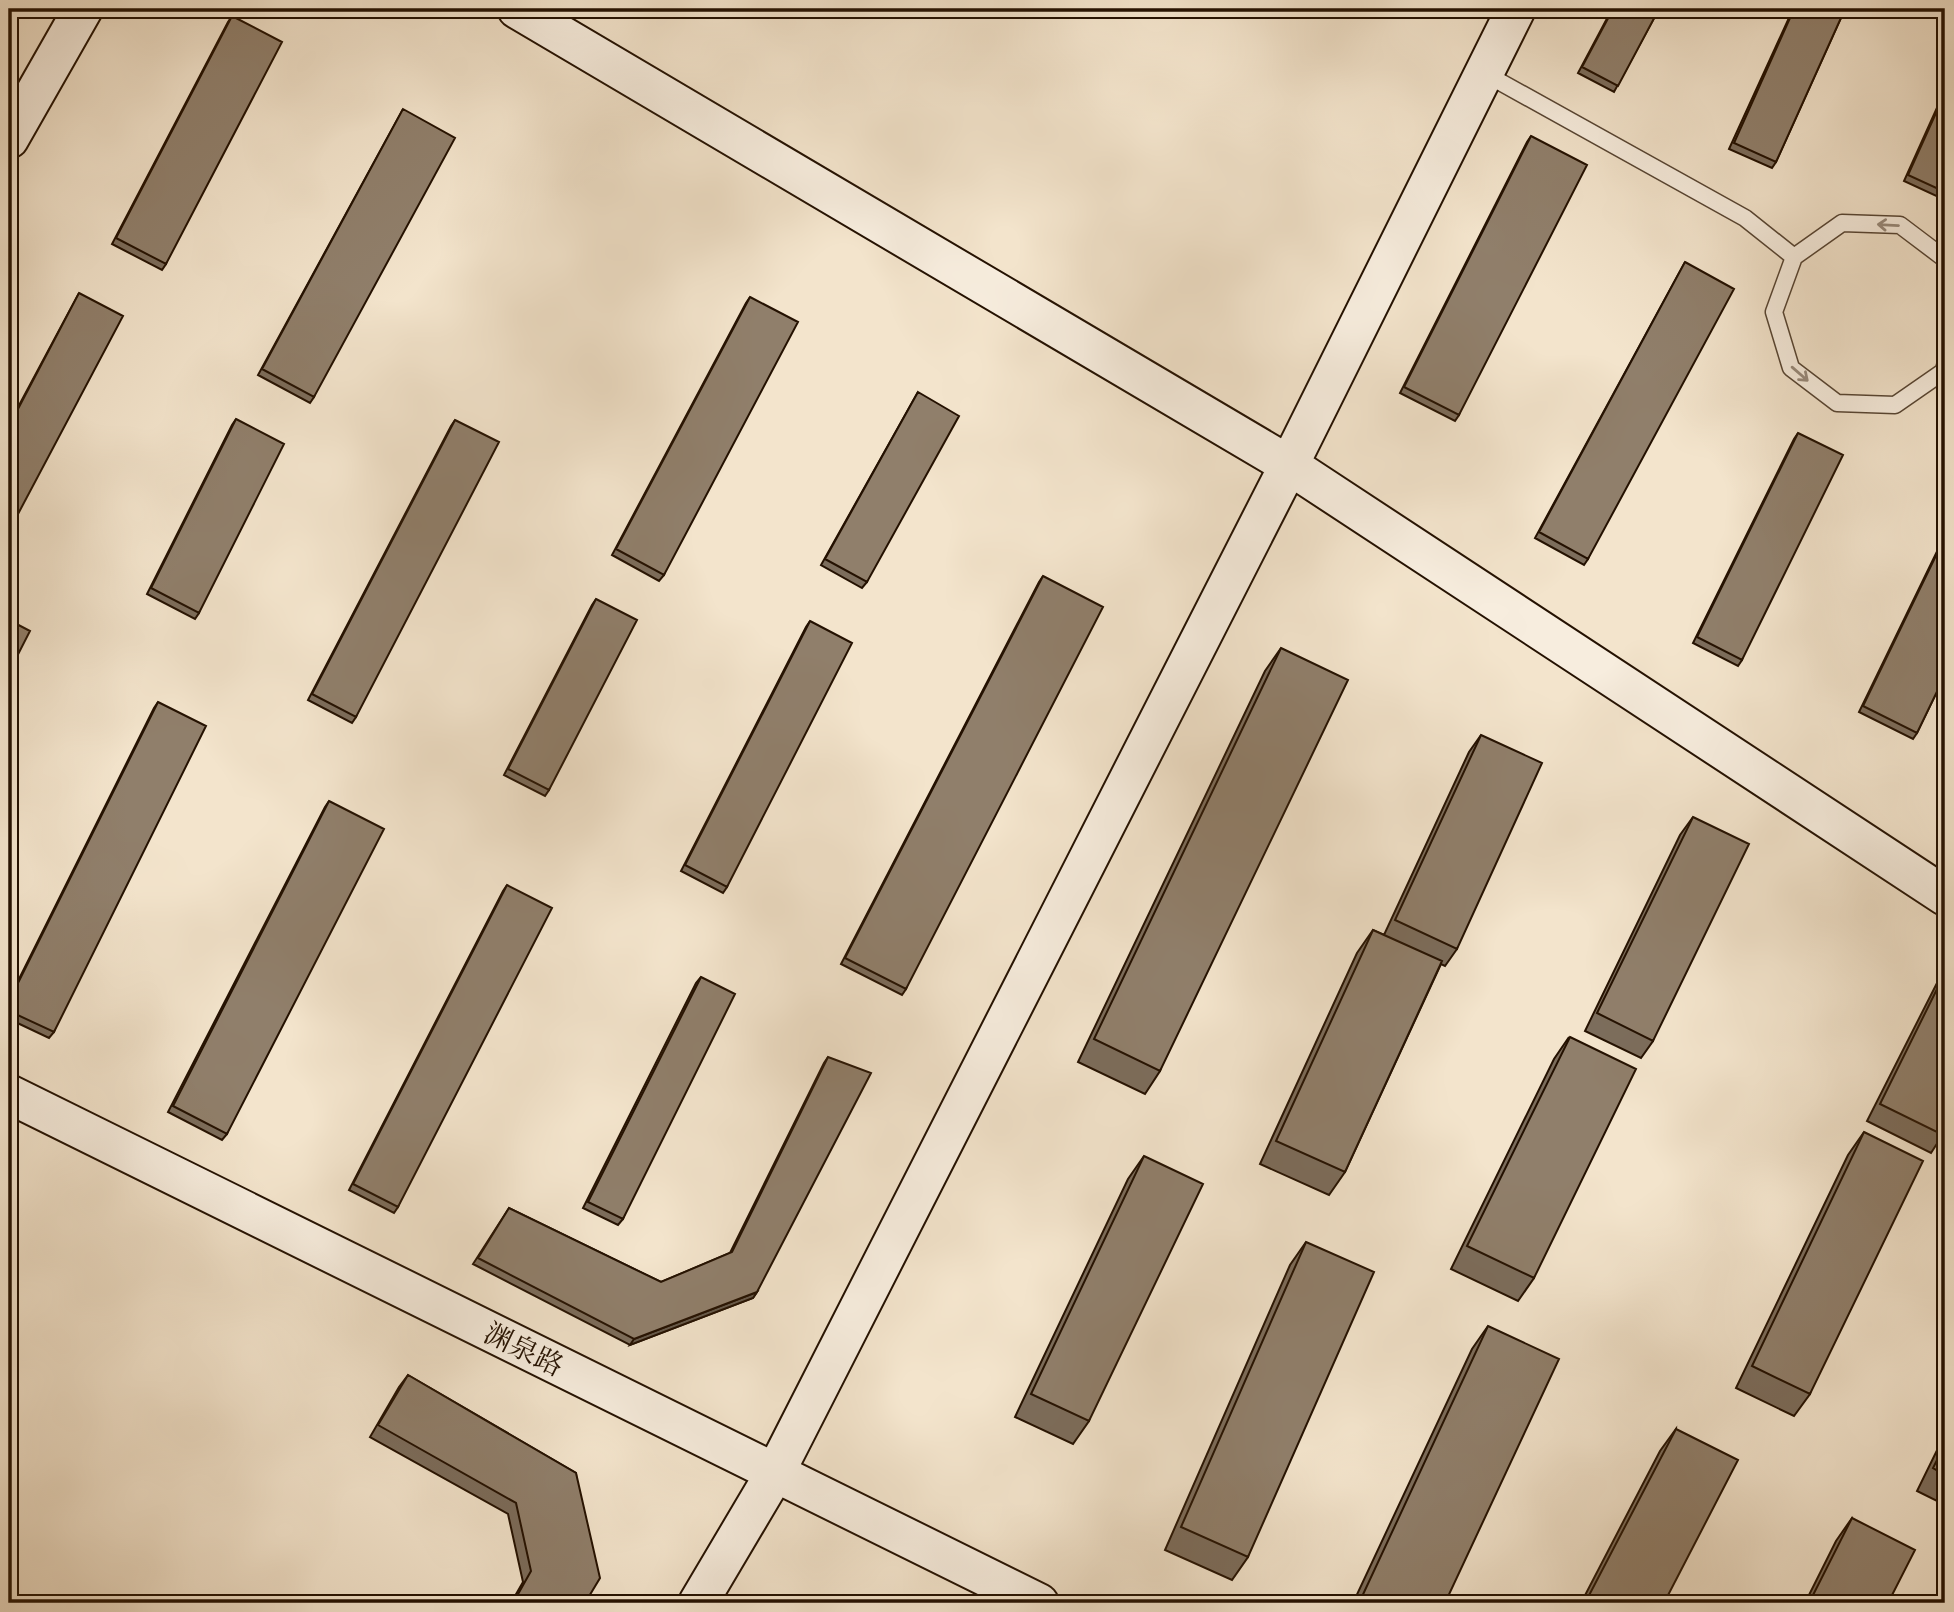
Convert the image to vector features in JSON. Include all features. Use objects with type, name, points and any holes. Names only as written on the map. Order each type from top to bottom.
[{"type":"street","points":[[9,139],[83,9]]},
{"type":"street","points":[[517,9],[1289,465],[1945,896]]},
{"type":"street","points":[[698,1603],[775,1473],[1289,465],[1516,9]]},
{"type":"street","name":"渊泉路","points":[[9,1094],[1039,1603]]},
{"type":"lane","points":[[1484,73],[1745,219],[1794,257]]},
{"type":"lane","points":[[1945,259],[1900,225],[1842,223],[1794,257],[1774,312],[1791,368],[1838,403],[1895,405],[1944,371],[1945,366]]},
{"type":"building","points":[[1613,9],[1659,9],[1618,86],[1582,67]]},
{"type":"building","points":[[1794,9],[1845,9],[1776,162],[1734,143]]},
{"type":"building","points":[[232,16],[282,42],[166,264],[116,238]]},
{"type":"building","points":[[1945,93],[1945,192],[1908,175]]},
{"type":"building","points":[[403,109],[455,138],[314,397],[262,369]]},
{"type":"building","points":[[1531,136],[1587,165],[1459,415],[1404,387]]},
{"type":"building","points":[[1685,262],[1734,289],[1588,559],[1539,532]]},
{"type":"building","points":[[79,293],[123,316],[9,531],[9,426]]},
{"type":"building","points":[[750,297],[798,322],[664,575],[616,549]]},
{"type":"building","points":[[918,392],[959,416],[867,582],[825,559]]},
{"type":"building","points":[[236,419],[284,444],[199,613],[151,588]]},
{"type":"building","points":[[455,420],[499,442],[356,717],[312,694]]},
{"type":"building","points":[[1798,433],[1843,455],[1742,660],[1697,637]]},
{"type":"building","points":[[1945,537],[1945,675],[1917,733],[1863,706]]},
{"type":"building","points":[[1043,576],[1103,607],[906,989],[845,958]]},
{"type":"building","points":[[596,599],[637,620],[549,790],[508,769]]},
{"type":"building","points":[[9,620],[30,631],[9,672]]},
{"type":"building","points":[[810,621],[852,643],[727,887],[685,865]]},
{"type":"building","points":[[1281,648],[1348,680],[1160,1071],[1094,1039]]},
{"type":"building","points":[[158,702],[206,726],[54,1032],[9,1011],[9,1001]]},
{"type":"building","points":[[1481,735],[1542,763],[1457,949],[1395,920]]},
{"type":"building","points":[[329,801],[384,829],[227,1134],[173,1106]]},
{"type":"building","points":[[1693,817],[1749,844],[1653,1041],[1597,1013]]},
{"type":"building","points":[[507,885],[552,908],[398,1207],[353,1184]]},
{"type":"building","points":[[1373,930],[1442,961],[1345,1172],[1276,1141]]},
{"type":"building","points":[[1945,973],[1945,1131],[1943,1135],[1880,1104]]},
{"type":"building","points":[[701,977],[735,994],[623,1219],[588,1202]]},
{"type":"building","points":[[1570,1037],[1636,1069],[1534,1278],[1467,1246]]},
{"type":"building","points":[[828,1057],[871,1073],[757,1292],[634,1339],[478,1258],[509,1208],[661,1282],[732,1252]]},
{"type":"building","points":[[1864,1132],[1923,1161],[1810,1394],[1752,1366]]},
{"type":"building","points":[[1144,1156],[1203,1184],[1089,1421],[1031,1394]]},
{"type":"building","points":[[1306,1242],[1374,1272],[1248,1557],[1181,1527]]},
{"type":"building","points":[[1488,1326],[1559,1359],[1445,1603],[1359,1603]]},
{"type":"building","points":[[408,1375],[576,1473],[600,1578],[585,1603],[513,1603],[531,1571],[516,1503],[378,1425]]},
{"type":"building","points":[[1676,1429],[1738,1460],[1664,1603],[1585,1603]]},
{"type":"building","points":[[1945,1444],[1945,1475],[1933,1468]]},
{"type":"building","points":[[1852,1518],[1915,1550],[1888,1603],[1809,1603]]}]
